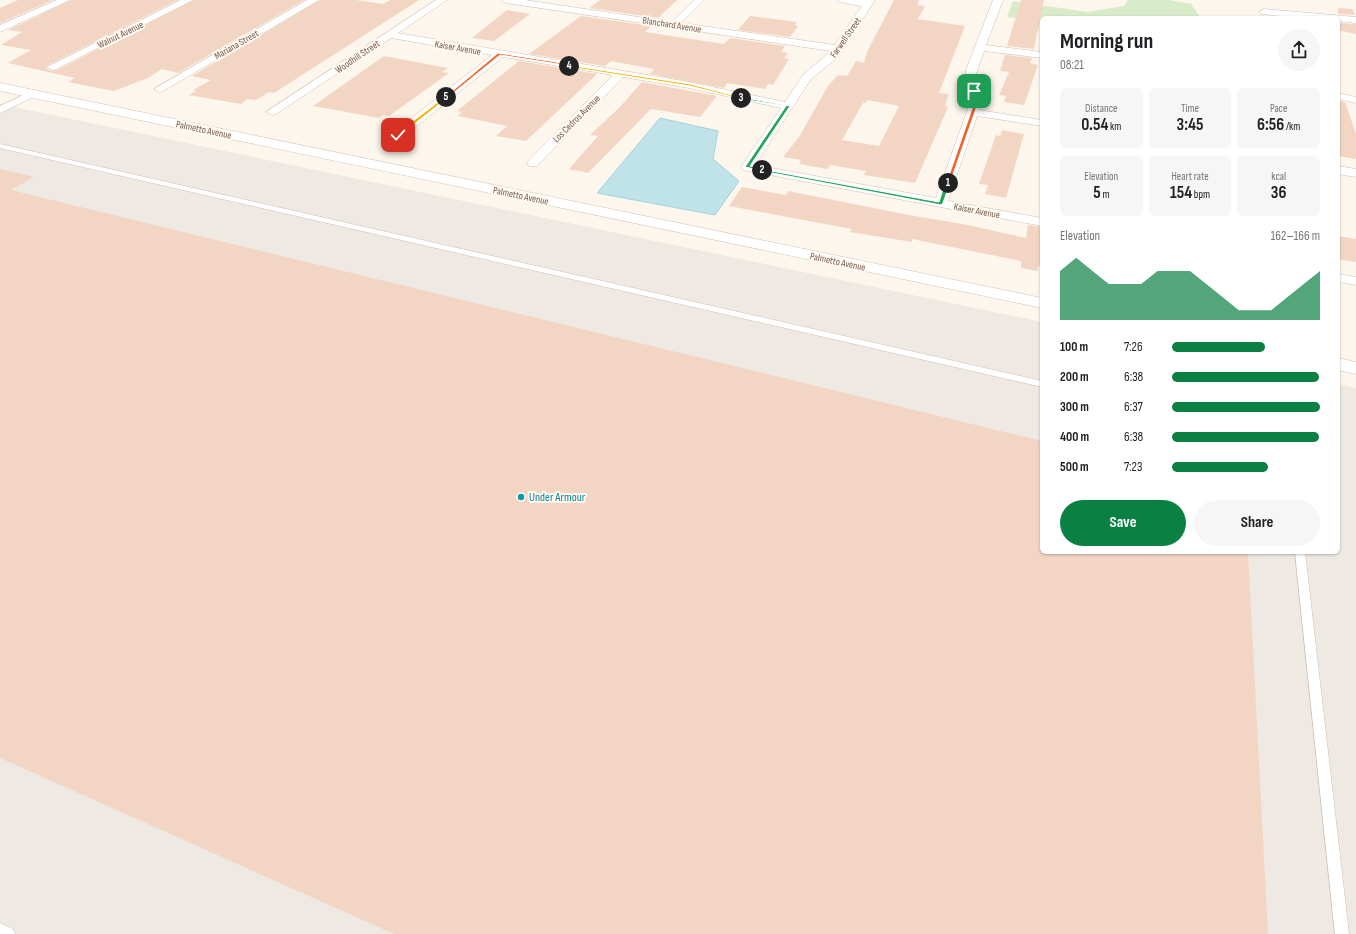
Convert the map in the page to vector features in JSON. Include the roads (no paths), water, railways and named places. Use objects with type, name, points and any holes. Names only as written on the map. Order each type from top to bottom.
[{"type":"street","points":[[0,28],[65,0]]},
{"type":"street","name":"Walnut Avenue","points":[[52,68],[188,0]]},
{"type":"street","name":"Mariana Street","points":[[159,89],[314,0]]},
{"type":"street","name":"Woodhill Street","points":[[272,112],[442,0]]},
{"type":"street","name":"Blanchard Avenue","points":[[506,0],[838,49]]},
{"type":"street","points":[[560,8],[570,0]]},
{"type":"street","points":[[674,25],[699,0]]},
{"type":"street","points":[[843,0],[869,2]]},
{"type":"street","points":[[941,203],[976,100],[970,75],[998,0]]},
{"type":"street","name":"Farwell Street","points":[[747,167],[812,72],[828,60],[838,49],[869,2]]},
{"type":"street","points":[[1264,12],[1313,16]]},
{"type":"street","points":[[1340,18],[1356,20]]},
{"type":"street","name":"Kaiser Avenue","points":[[388,35],[690,85],[749,99],[788,106]]},
{"type":"street","points":[[980,46],[1040,56]]},
{"type":"street","points":[[398,135],[500,54]]},
{"type":"street","name":"Los Cedros Avenue","points":[[533,163],[620,74]]},
{"type":"street","name":"Palmetto Avenue","points":[[0,87],[1040,303]]},
{"type":"street","points":[[0,110],[32,94]]},
{"type":"street","points":[[1340,96],[1356,100]]},
{"type":"street","points":[[973,112],[1040,123]]},
{"type":"street","name":"Kaiser Avenue","points":[[747,167],[1040,222]]},
{"type":"street","points":[[1340,170],[1356,173]]},
{"type":"street","points":[[1340,278],[1356,281]]},
{"type":"street","points":[[1340,364],[1356,368]]},
{"type":"lane","points":[[0,146],[1040,384]]},
{"type":"lane","points":[[1300,554],[1342,934]]},
{"type":"lane","points":[[0,930],[8,934]]},
{"type":"water","points":[[660,118],[718,131],[713,159],[739,181],[715,215],[597,193]]},
{"type":"place","name":"Under Armour","points":[[521,497]]}]
